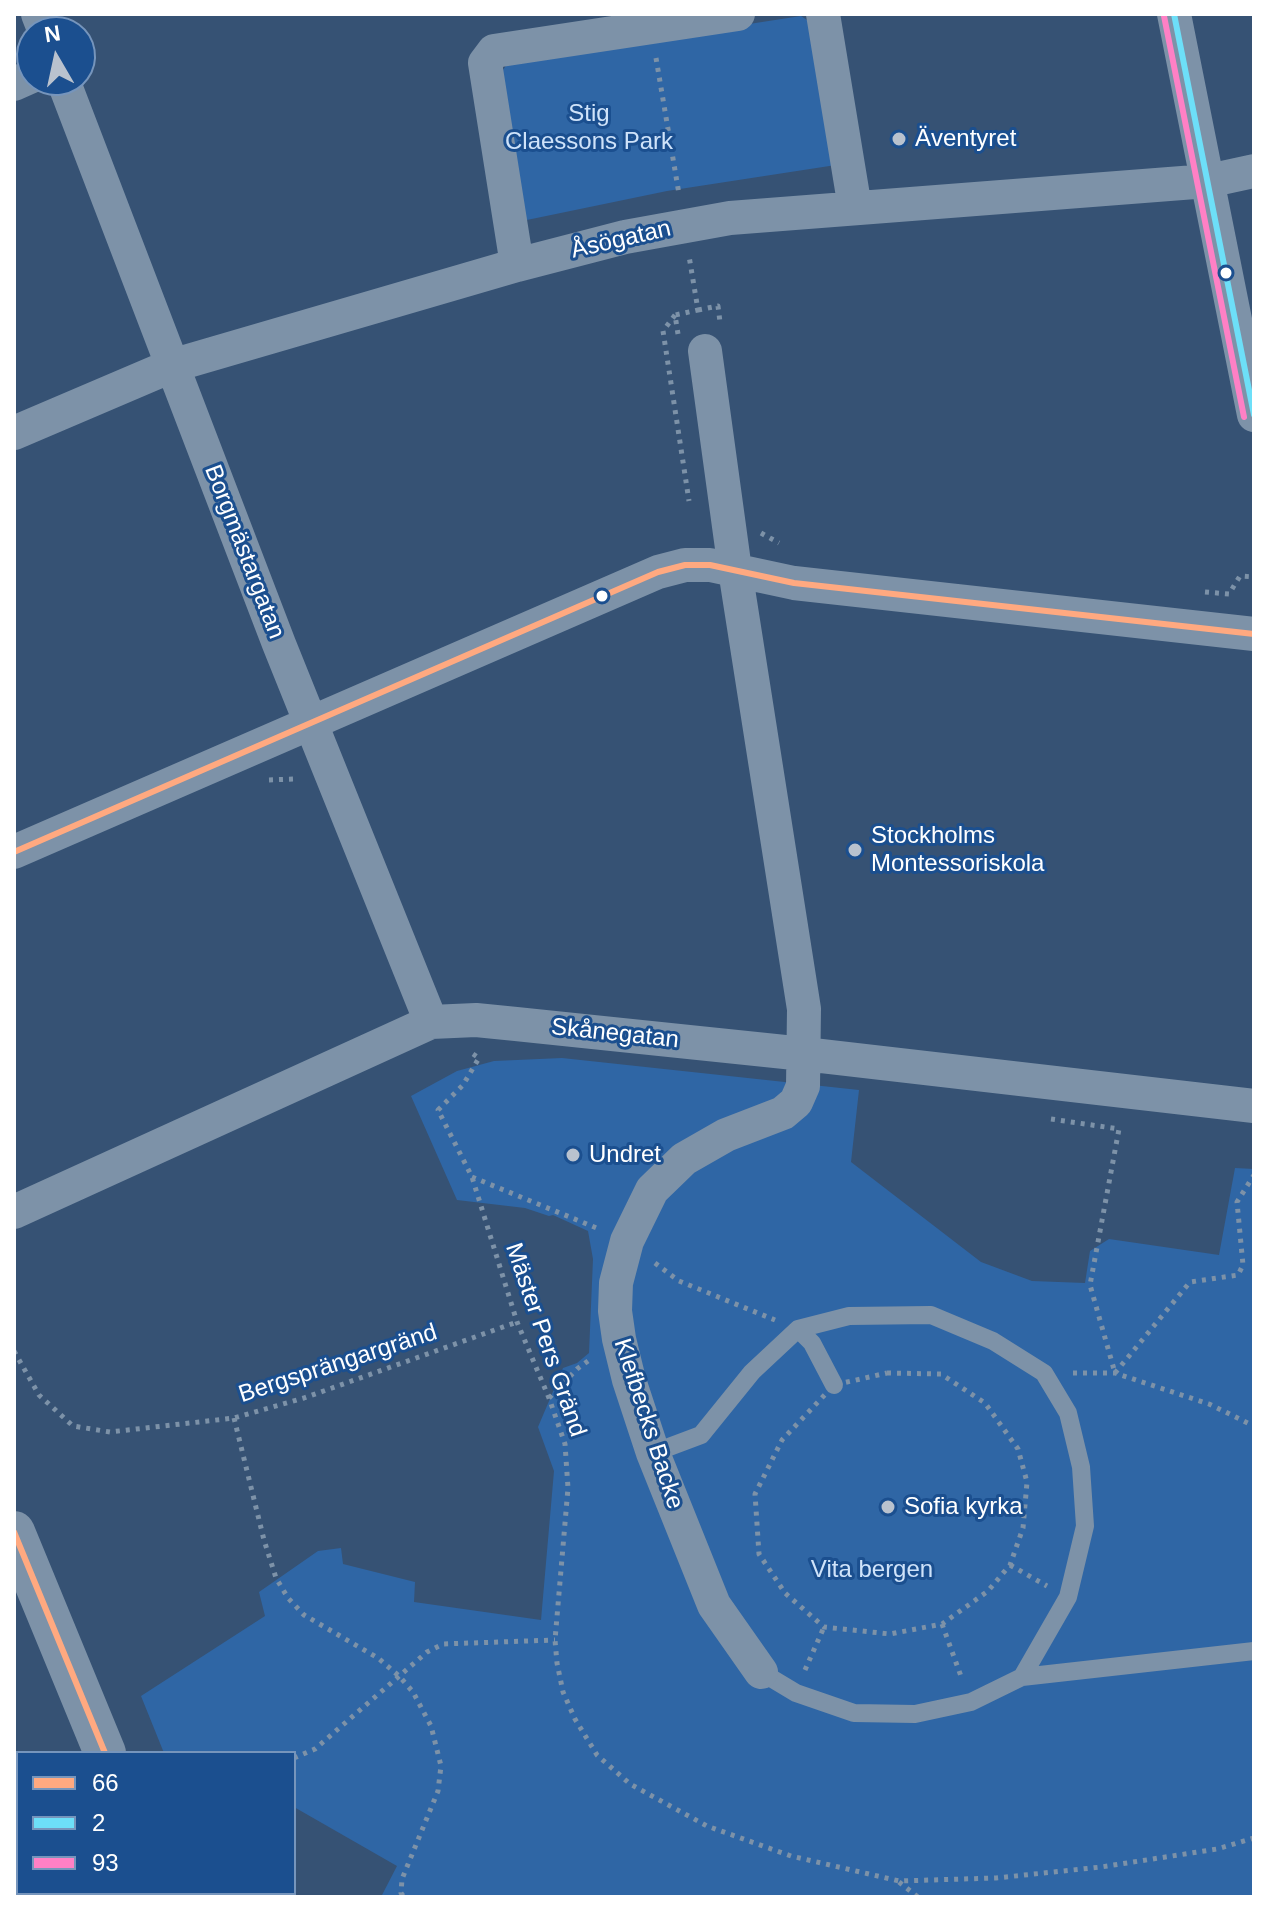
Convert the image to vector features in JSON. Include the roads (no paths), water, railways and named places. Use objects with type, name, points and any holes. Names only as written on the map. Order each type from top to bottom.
[{"type":"street","points":[[517,265],[485,63],[494,51],[738,14]]},
{"type":"street","points":[[823,14],[855,208]]},
{"type":"street","points":[[1174,14],[1254,415]]},
{"type":"street","name":"Borgmästargatan","points":[[69,96],[171,366],[431,1022]]},
{"type":"street","name":"Åsögatan","points":[[14,433],[171,366],[517,265],[684,225],[730,218],[1208,181],[1254,171]]},
{"type":"street","points":[[705,351],[735,570],[803,998],[804,1054]]},
{"type":"street","points":[[14,852],[658,572],[698,565],[794,583],[1254,634]]},
{"type":"street","name":"Skånegatan","points":[[14,1212],[431,1022],[476,1020],[1254,1106]]},
{"type":"street","name":"Klefbecks Backe","points":[[761,1672],[714,1605],[653,1453],[619,1339],[616,1283],[627,1241],[652,1190],[684,1159],[726,1135],[783,1113],[796,1102],[803,1086],[804,1054]]},
{"type":"street","points":[[14,1532],[104,1751]]},
{"type":"lane","points":[[653,1453],[701,1435],[752,1372],[798,1329],[849,1316],[931,1315],[993,1341],[1044,1373],[1068,1413],[1081,1467],[1085,1526],[1068,1597],[1022,1677]]},
{"type":"lane","points":[[798,1329],[812,1343],[834,1385]]},
{"type":"lane","points":[[761,1672],[796,1693],[854,1713],[915,1714],[971,1702],[1022,1677],[1254,1651]]},
{"type":"place","name":"Äventyret","points":[[899,139]]},
{"type":"place","name":"Stockholms Montessoriskola","points":[[855,850]]},
{"type":"place","name":"Undret","points":[[573,1155]]},
{"type":"place","name":"Sofia kyrka","points":[[888,1507]]},
{"type":"park label","name":"Stig Claessons Park","points":[[589,128]]},
{"type":"park label","name":"Vita bergen","points":[[872,1570]]}]
